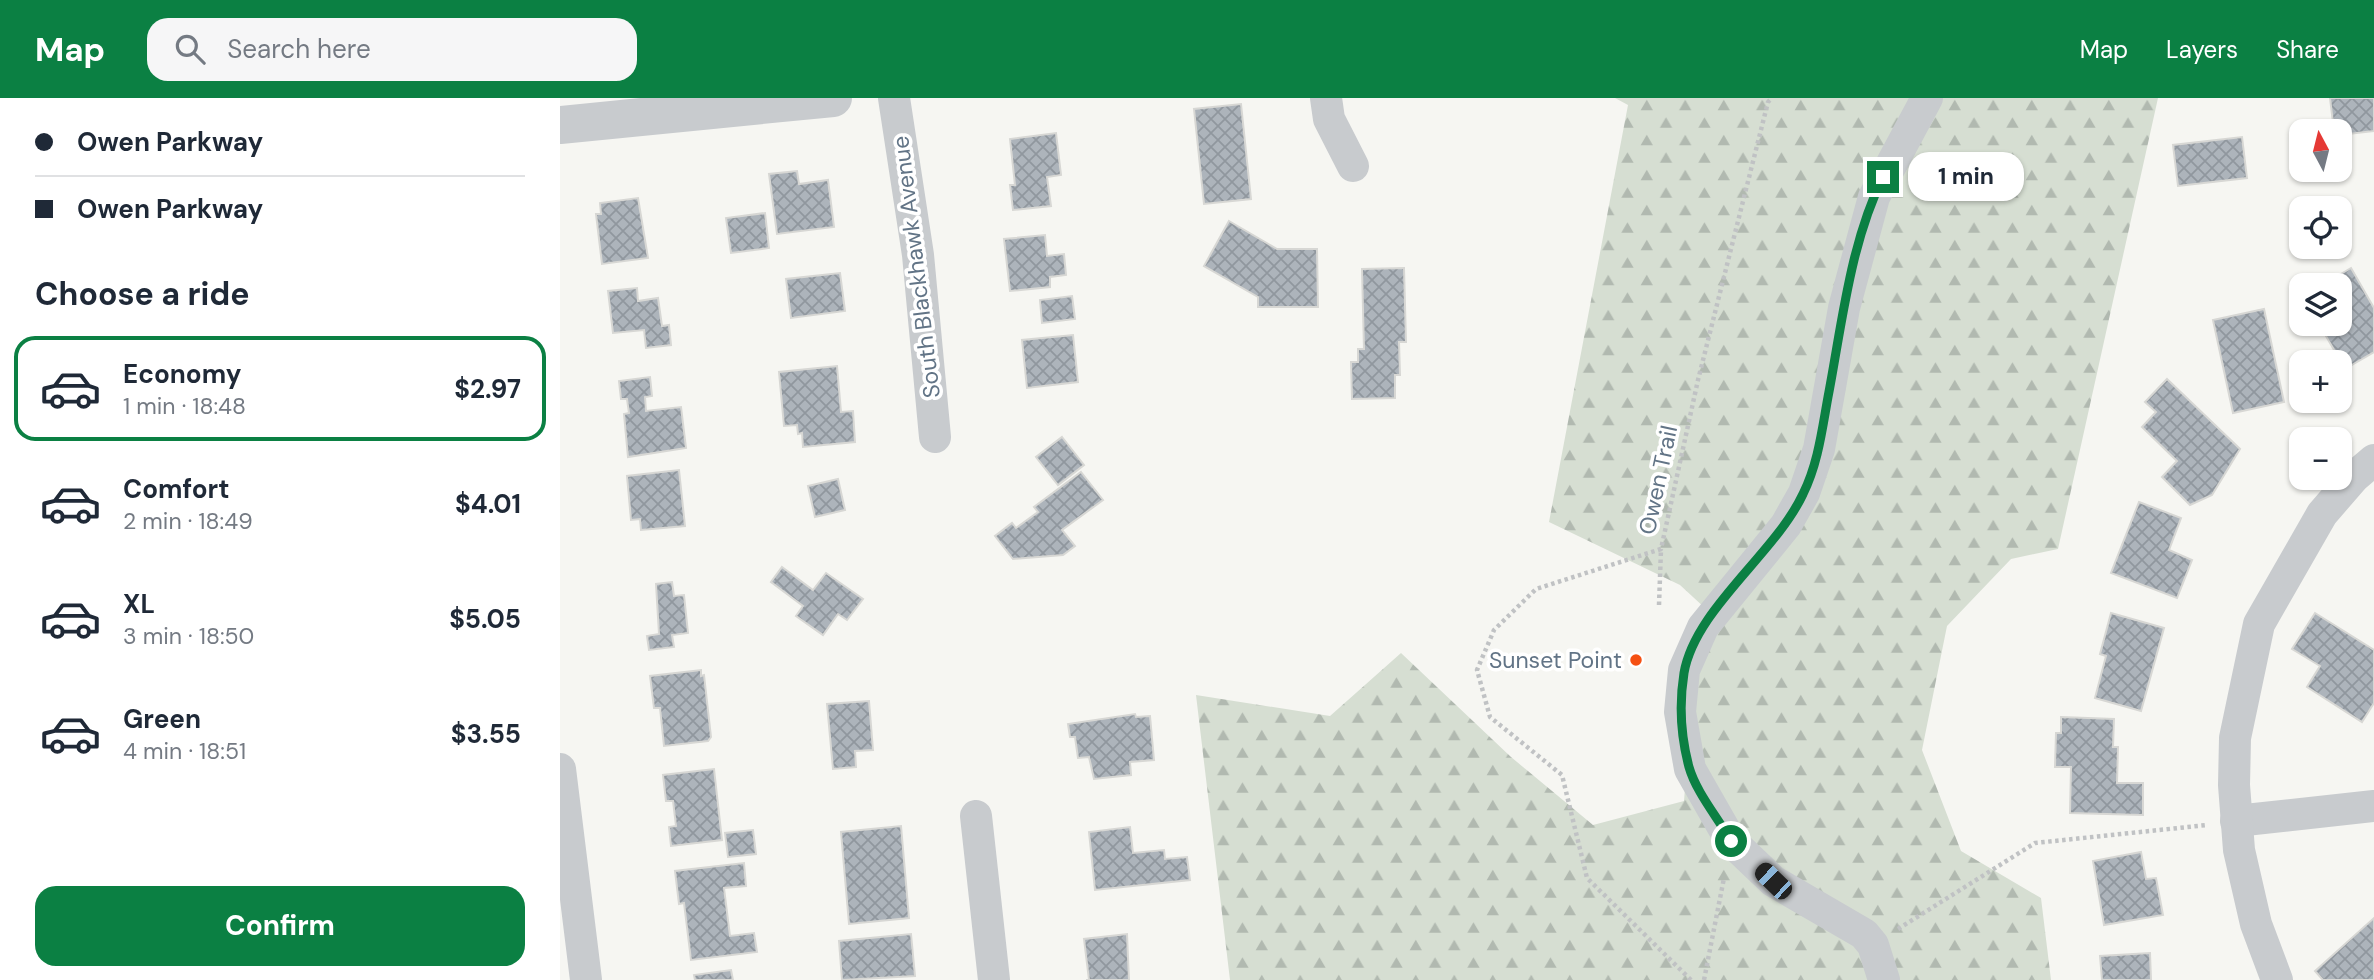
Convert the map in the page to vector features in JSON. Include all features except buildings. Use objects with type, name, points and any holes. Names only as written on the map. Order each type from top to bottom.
[{"type":"street","points":[[560,125],[833,98]]},
{"type":"street","name":"South Blackhawk Avenue","points":[[894,98],[918,255],[935,437]]},
{"type":"street","points":[[1326,98],[1329,119],[1353,166]]},
{"type":"street","points":[[1884,980],[1872,945],[1864,934],[1773,881],[1731,841],[1690,769],[1680,712],[1684,670],[1703,627],[1786,525],[1804,493],[1819,449],[1844,308],[1874,197],[1927,98]]},
{"type":"street","points":[[2277,980],[2256,925],[2239,850],[2235,821],[2235,738],[2259,624],[2322,514],[2354,477],[2374,460]]},
{"type":"street","points":[[560,769],[586,980]]},
{"type":"street","points":[[2235,821],[2374,806]]},
{"type":"street","points":[[975,816],[994,980]]},
{"type":"path","name":"Owen Trail","points":[[1691,980],[1587,878],[1562,775],[1490,717],[1477,670],[1494,630],[1536,589],[1661,549],[1684,438],[1742,199],[1768,102],[1772,98]]},
{"type":"path","points":[[1659,605],[1661,549]]},
{"type":"path","points":[[1872,945],[2035,843],[2235,821]]},
{"type":"path","points":[[1704,980],[1731,841]]},
{"type":"green space","points":[[1615,98],[2158,98],[2058,549],[2011,559],[1947,626],[1922,750],[1961,851],[2041,898],[2051,980],[1230,980],[1196,695],[1330,716],[1401,653],[1511,757],[1593,825],[1684,801],[1693,687],[1719,621],[1680,585],[1549,522],[1628,105]]},
{"type":"place","name":"Sunset Point","points":[[1636,660]]},
{"type":"route","points":[[1731,841],[1690,769],[1680,712],[1684,670],[1703,627],[1786,525],[1804,493],[1819,449],[1844,308],[1859,245],[1883,177]]}]
